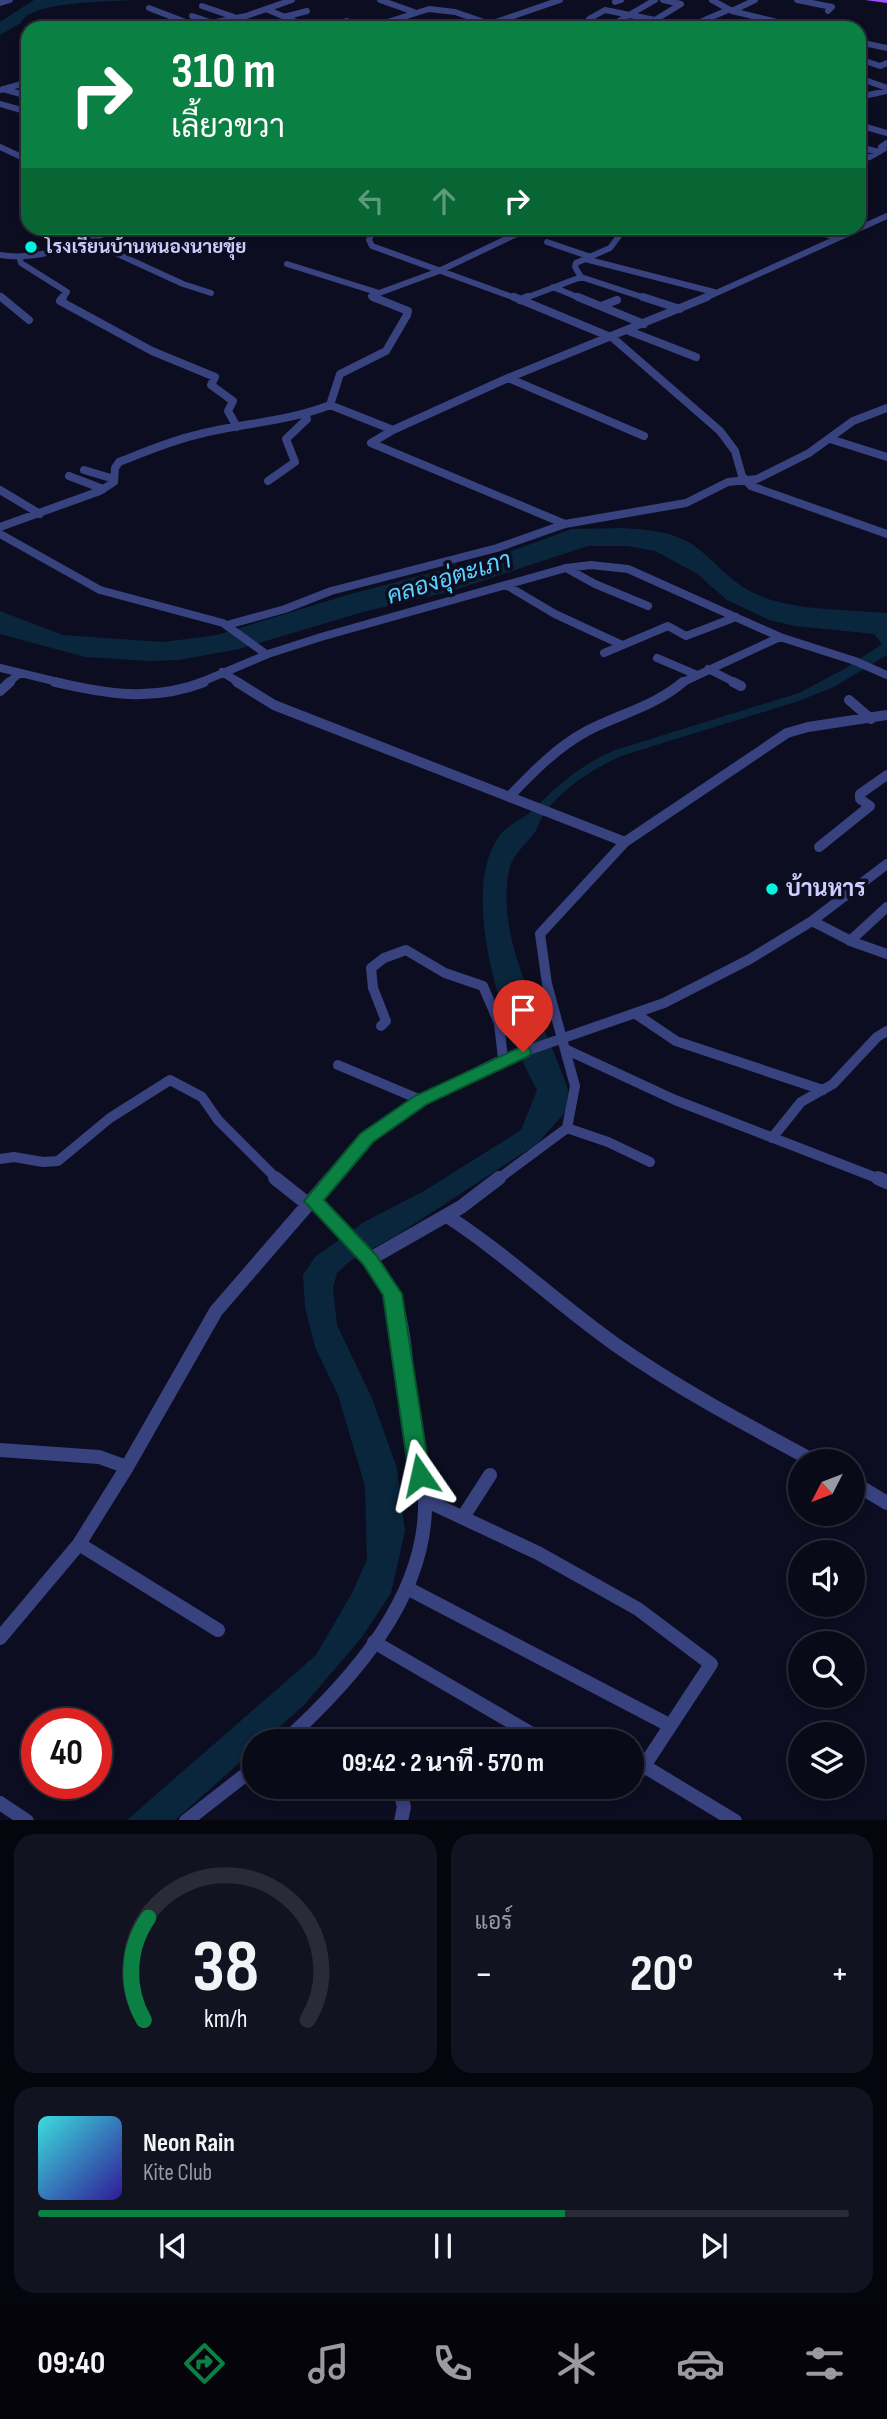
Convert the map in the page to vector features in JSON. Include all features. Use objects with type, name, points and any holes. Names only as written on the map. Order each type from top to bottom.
[{"type":"main road","points":[[868,0],[887,1]]},
{"type":"street","points":[[0,3],[10,0]]},
{"type":"street","points":[[216,21],[236,18],[292,0]]},
{"type":"street","points":[[380,0],[414,12]]},
{"type":"street","points":[[534,0],[547,4]]},
{"type":"street","points":[[505,21],[560,0]]},
{"type":"street","points":[[618,21],[655,0]]},
{"type":"street","points":[[589,19],[605,10],[655,20],[681,4],[663,0]]},
{"type":"street","points":[[712,0],[730,10],[773,21]]},
{"type":"street","points":[[703,21],[755,0]]},
{"type":"street","points":[[797,0],[832,7],[828,11]]},
{"type":"street","points":[[202,6],[236,18]]},
{"type":"street","points":[[388,21],[441,6],[482,21]]},
{"type":"street","points":[[149,8],[182,21]]},
{"type":"street","points":[[266,9],[293,21]]},
{"type":"street","points":[[284,17],[307,11]]},
{"type":"street","points":[[192,16],[207,21]]},
{"type":"street","points":[[866,44],[887,48]]},
{"type":"street","points":[[866,61],[880,66],[887,63]]},
{"type":"street","points":[[866,81],[887,90]]},
{"type":"street","points":[[2,90],[21,84]]},
{"type":"street","points":[[2,90],[21,94]]},
{"type":"street","points":[[866,95],[887,90]]},
{"type":"street","points":[[0,104],[21,110]]},
{"type":"street","points":[[866,127],[887,133]]},
{"type":"street","points":[[866,157],[884,149],[881,147],[887,143]]},
{"type":"street","points":[[0,148],[21,157]]},
{"type":"street","points":[[866,149],[879,152]]},
{"type":"street","points":[[866,224],[887,216]]},
{"type":"street","points":[[874,222],[887,226]]},
{"type":"street","points":[[0,265],[98,235]]},
{"type":"street","points":[[371,235],[369,240],[372,246],[520,300],[612,338],[720,431],[735,451],[746,481],[765,493],[887,534]]},
{"type":"street","points":[[287,264],[376,292],[439,271],[515,235]]},
{"type":"street","points":[[581,277],[575,267],[576,263],[610,248],[620,235]]},
{"type":"street","points":[[828,235],[837,238]]},
{"type":"street","points":[[565,524],[371,443],[372,440],[508,378],[680,309],[843,235]]},
{"type":"street","points":[[85,239],[183,284],[211,293]]},
{"type":"street","points":[[547,242],[588,258],[714,292]]},
{"type":"street","points":[[0,255],[17,259],[67,292],[60,301],[142,346],[215,377],[211,385],[233,401],[228,411],[237,427]]},
{"type":"street","points":[[520,300],[581,277],[680,309]]},
{"type":"street","points":[[552,286],[644,324]]},
{"type":"street","points":[[330,405],[340,374],[386,351],[407,315],[408,311],[402,308],[372,298],[376,292]]},
{"type":"street","points":[[0,296],[29,320]]},
{"type":"street","points":[[601,306],[617,300]]},
{"type":"street","points":[[629,331],[696,357]]},
{"type":"street","points":[[508,378],[643,436]]},
{"type":"street","points":[[2,524],[40,514],[103,489],[114,480],[115,468],[119,462],[167,443],[237,427],[306,416],[330,405],[393,430]]},
{"type":"street","points":[[228,626],[331,592],[497,548],[565,524],[686,503],[728,482],[757,479],[809,453],[853,421],[887,408]]},
{"type":"street","points":[[268,481],[295,462],[286,439],[307,419],[306,416]]},
{"type":"street","points":[[830,439],[887,457]]},
{"type":"street","points":[[84,470],[114,480]]},
{"type":"street","points":[[69,476],[103,489]]},
{"type":"street","points":[[0,490],[40,514]]},
{"type":"street","points":[[0,534],[100,590],[228,626],[263,652]]},
{"type":"street","points":[[0,668],[139,696],[166,694],[222,673],[263,652],[566,568],[591,565],[628,569],[780,637],[855,661],[887,675]]},
{"type":"street","points":[[566,568],[595,584],[648,606]]},
{"type":"street","points":[[506,585],[555,614],[622,645]]},
{"type":"street","points":[[604,653],[668,626],[686,636],[736,617]]},
{"type":"street","points":[[509,797],[548,757],[585,733],[654,703],[697,675],[780,637]]},
{"type":"street","points":[[657,658],[697,675]]},
{"type":"street","points":[[708,670],[741,686]]},
{"type":"street","points":[[0,691],[20,673]]},
{"type":"street","points":[[222,673],[274,705],[625,842]]},
{"type":"street","points":[[849,700],[871,719]]},
{"type":"street","points":[[370,1259],[447,1216],[567,1128],[575,1086],[547,984],[540,934],[625,842],[787,733],[808,727],[887,715]]},
{"type":"street","points":[[820,847],[870,806],[860,799],[860,794],[887,775]]},
{"type":"street","points":[[2,1631],[79,1544],[127,1467],[216,1311],[366,1138],[421,1100],[503,1059],[563,1043],[664,1003],[750,959],[812,921],[887,864]]},
{"type":"street","points":[[850,941],[887,907]]},
{"type":"street","points":[[812,921],[850,941],[887,954]]},
{"type":"street","points":[[381,1026],[386,1021],[381,1000],[371,986],[371,968],[384,958],[406,950],[445,973],[483,986],[499,1023],[503,1059]]},
{"type":"street","points":[[636,1014],[676,1041],[823,1090]]},
{"type":"street","points":[[772,1138],[801,1102],[834,1084],[877,1037],[887,1031]]},
{"type":"street","points":[[563,1043],[675,1100],[887,1182]]},
{"type":"street","points":[[338,1065],[421,1100]]},
{"type":"street","points":[[0,1159],[13,1156],[49,1163],[58,1161],[110,1118],[170,1080],[202,1097],[218,1120],[275,1178],[340,1227],[370,1259],[393,1294],[414,1449],[425,1500],[420,1544],[407,1588],[374,1642],[355,1670],[299,1729]]},
{"type":"street","points":[[567,1128],[608,1142],[650,1162]]},
{"type":"street","points":[[447,1216],[485,1239],[615,1343],[690,1392],[792,1449]]},
{"type":"street","points":[[0,1450],[86,1456],[127,1467]]},
{"type":"street","points":[[463,1517],[490,1475]]},
{"type":"street","points":[[865,1490],[887,1503]]},
{"type":"street","points":[[425,1500],[538,1553],[638,1609],[711,1664],[644,1766],[733,1820]]},
{"type":"street","points":[[79,1544],[218,1630]]},
{"type":"street","points":[[407,1588],[472,1619],[580,1680],[669,1725]]},
{"type":"street","points":[[374,1642],[523,1729]]},
{"type":"street","points":[[187,1820],[242,1777]]},
{"type":"street","points":[[401,1820],[404,1807],[402,1799]]},
{"type":"street","points":[[0,1804],[25,1820]]},
{"type":"water","points":[[34,0],[132,0],[71,4],[38,10],[0,35],[0,22]]},
{"type":"water","name":"คลองอุ่ตะเภา","points":[[622,528],[660,532],[687,541],[737,583],[768,599],[801,606],[887,613],[887,655],[834,687],[796,702],[621,756],[600,767],[557,798],[515,857],[510,866],[506,894],[508,922],[524,980],[568,1090],[567,1110],[537,1144],[397,1235],[350,1261],[337,1273],[333,1288],[337,1325],[371,1396],[397,1468],[405,1531],[391,1593],[362,1637],[305,1704],[277,1729],[242,1729],[242,1761],[175,1820],[127,1820],[316,1655],[352,1593],[367,1560],[365,1486],[338,1395],[315,1347],[305,1307],[303,1275],[315,1257],[364,1222],[424,1191],[521,1130],[537,1090],[500,1001],[485,930],[483,896],[486,865],[497,839],[572,775],[603,756],[799,693],[846,668],[882,644],[874,634],[795,626],[769,620],[727,600],[696,573],[655,551],[627,546],[588,546],[448,592],[363,612],[239,649],[179,660],[85,657],[0,634],[0,611],[63,635],[163,642],[217,635],[347,595],[503,554],[572,529]]},
{"type":"place","name":"โรงเรียนบ้านหนองนายขุ้ย","points":[[31,247]]},
{"type":"place","name":"บ้านหาร","points":[[772,889]]},
{"type":"route","points":[[420,1475],[393,1294],[370,1259],[313,1201],[366,1138],[421,1100],[503,1059],[523,1052]]}]
